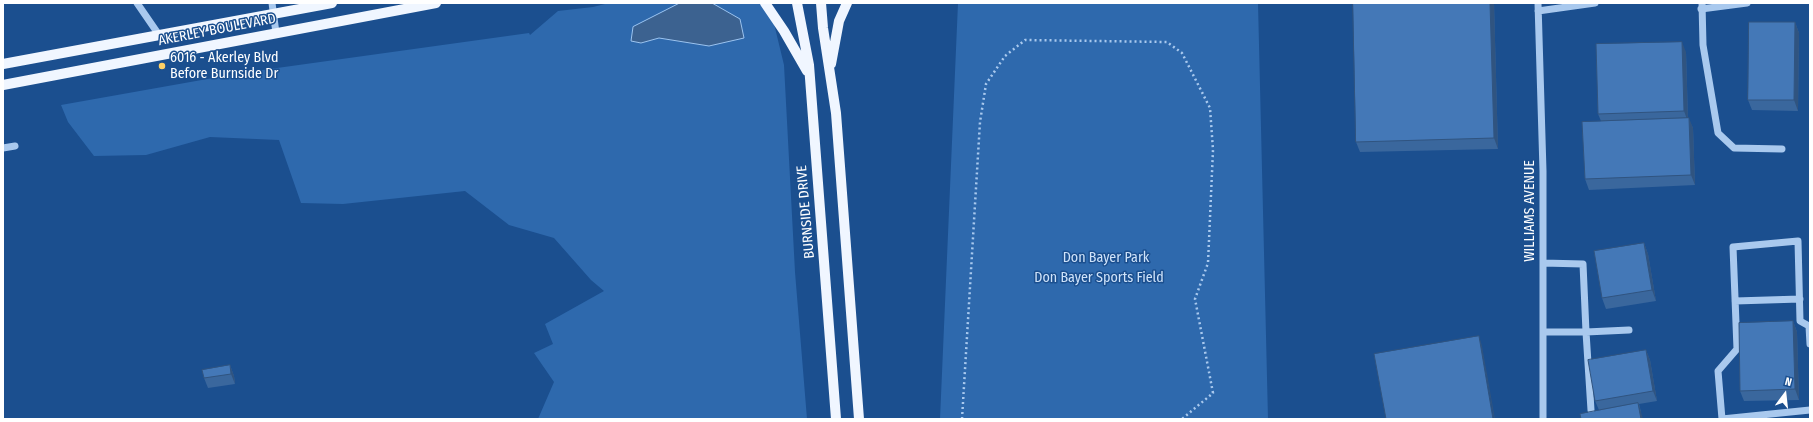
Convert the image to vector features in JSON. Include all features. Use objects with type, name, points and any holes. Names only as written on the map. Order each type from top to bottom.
[{"type":"main road","name":"AKERLEY BOULEVARD","points":[[3,64],[159,34],[273,8],[332,3]]},
{"type":"main road","name":"AKERLEY BOULEVARD","points":[[3,85],[276,32],[436,3]]},
{"type":"main road","points":[[765,3],[784,31],[809,75]]},
{"type":"main road","name":"BURNSIDE DRIVE","points":[[797,3],[803,27],[809,75],[836,419]]},
{"type":"main road","points":[[821,3],[836,113],[859,419]]},
{"type":"main road","points":[[830,72],[839,21],[847,3]]},
{"type":"street","points":[[137,3],[159,34]]},
{"type":"street","name":"WILLIAMS AVENUE","points":[[1538,3],[1543,171],[1543,419]]},
{"type":"street","points":[[1538,11],[1595,3]]},
{"type":"street","points":[[1746,3],[1702,6],[1703,45],[1718,133],[1734,148],[1782,149]]},
{"type":"street","points":[[273,8],[276,32]]},
{"type":"street","points":[[3,148],[15,146]]},
{"type":"street","points":[[1810,344],[1809,326],[1800,321],[1798,241],[1733,247],[1736,349],[1718,372],[1722,419],[1810,410]]},
{"type":"street","points":[[1543,264],[1583,264],[1591,410]]},
{"type":"street","points":[[1735,301],[1800,299]]},
{"type":"street","points":[[1544,332],[1629,330]]},
{"type":"path","points":[[962,419],[980,122],[986,84],[1005,56],[1026,40],[1167,42],[1182,53],[1210,108],[1213,150],[1208,263],[1195,299],[1213,393],[1182,419]]},
{"type":"green space","points":[[609,3],[680,3],[667,10],[641,43],[659,38],[709,46],[744,37],[740,19],[712,3],[769,3],[784,65],[795,272],[807,419],[538,419],[554,382],[534,353],[553,344],[545,324],[604,291],[591,280],[554,238],[509,225],[465,191],[343,204],[301,203],[279,140],[210,137],[146,155],[94,156],[68,122],[61,105],[241,73],[529,33],[530,35],[558,11],[593,7]]},
{"type":"green space","name":"Don Bayer Sports Field","points":[[958,3],[1258,3],[1268,419],[940,419]]},
{"type":"shaded area","points":[[680,3],[712,3],[740,19],[744,38],[709,46],[659,38],[641,43],[631,41],[633,27]]},
{"type":"building","points":[[1353,3],[1490,3],[1494,138],[1356,142]]},
{"type":"building","points":[[1749,22],[1795,22],[1794,100],[1748,100]]},
{"type":"building","points":[[1682,42],[1684,111],[1598,114],[1596,44]]},
{"type":"building","points":[[1689,118],[1691,175],[1585,179],[1582,122]]},
{"type":"building","points":[[1644,243],[1652,290],[1602,298],[1594,251]]},
{"type":"building","points":[[1793,321],[1795,389],[1740,391],[1739,323]]},
{"type":"building","points":[[1479,336],[1493,419],[1386,419],[1374,354]]},
{"type":"building","points":[[1646,350],[1653,391],[1595,401],[1588,360]]},
{"type":"building","points":[[230,365],[231,374],[204,378],[202,370]]},
{"type":"building","points":[[1638,403],[1641,419],[1581,419],[1580,414]]},
{"type":"place","name":"6016 - Akerley Blvd Before Burnside Dr","points":[[162,66]]},
{"type":"park label","name":"Don Bayer Park","points":[[1106,258]]}]
